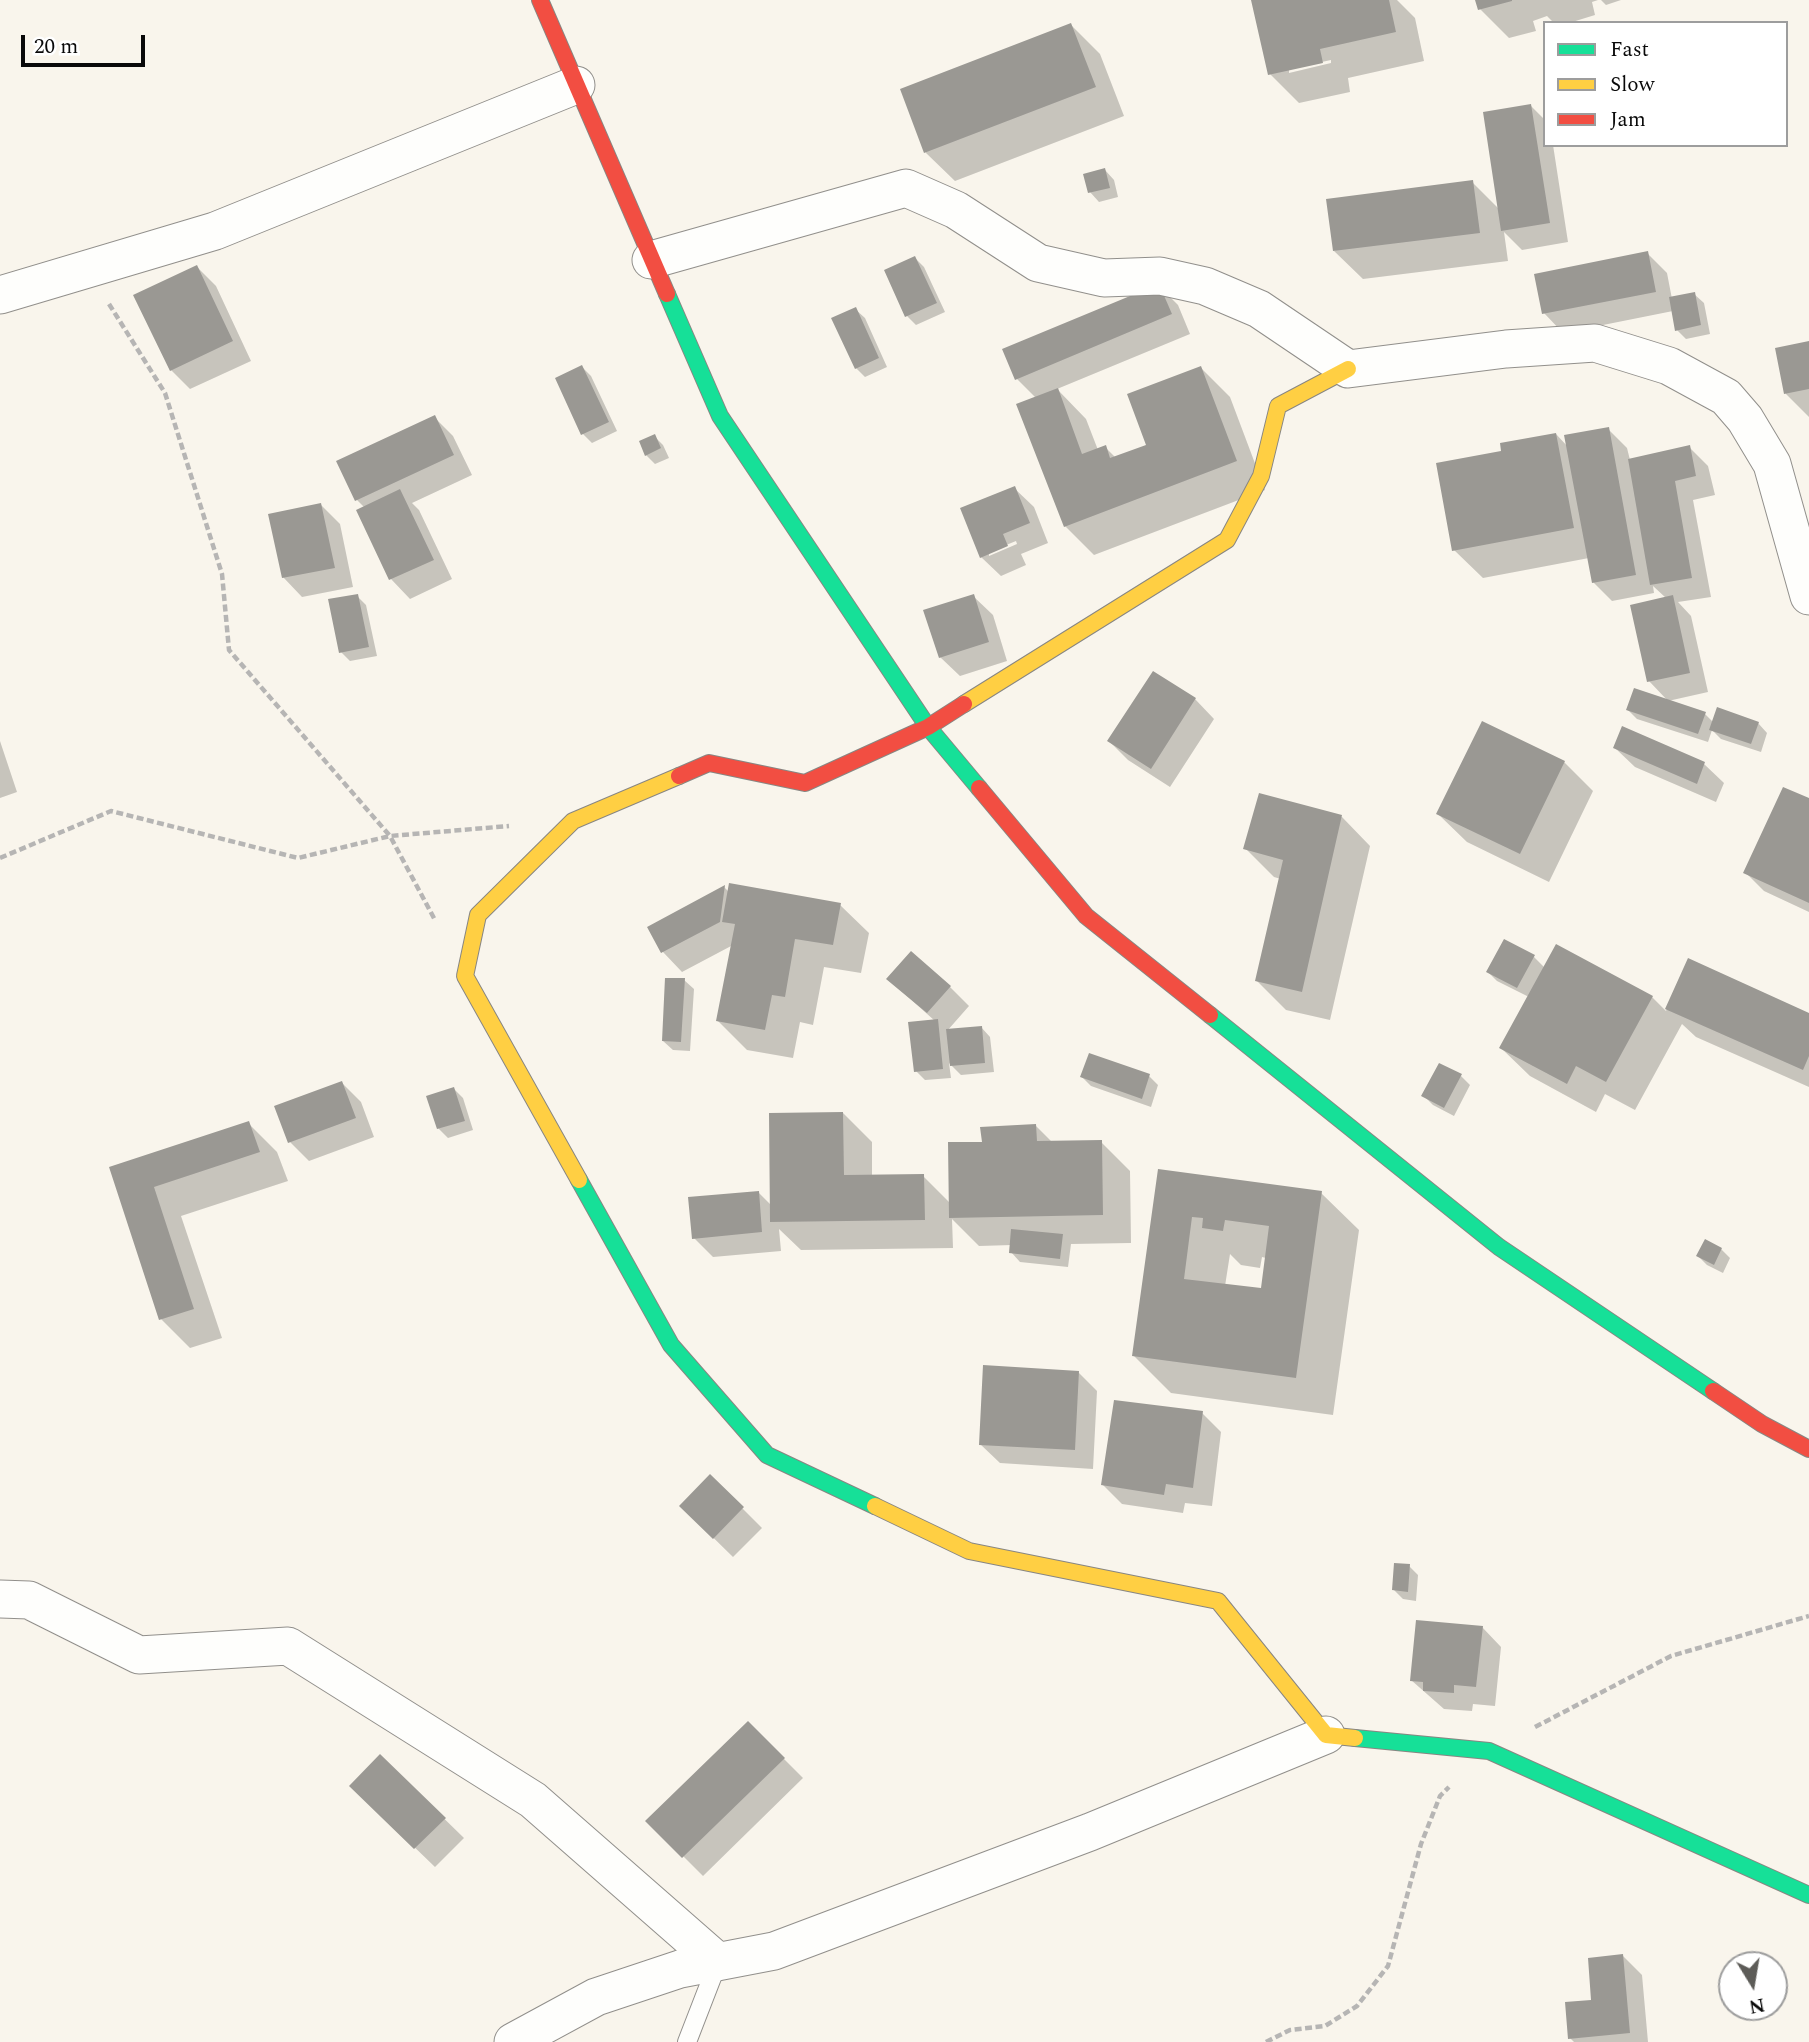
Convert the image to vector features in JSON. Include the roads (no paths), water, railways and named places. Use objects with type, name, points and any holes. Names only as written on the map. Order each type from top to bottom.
[{"type":"street","points":[[540,0],[720,416],[928,727],[1087,916],[1499,1247],[1762,1424],[1809,1449]]},
{"type":"street","points":[[0,295],[215,231],[576,85]]},
{"type":"street","points":[[651,260],[906,188],[956,210],[1038,263],[1104,278],[1160,276],[1205,286],[1259,309],[1348,369]]},
{"type":"street","points":[[1326,1735],[1218,1601],[969,1551],[767,1455],[671,1345],[465,976],[478,915],[573,821],[709,763],[805,783],[928,727],[1227,540],[1261,477],[1278,406],[1348,369],[1506,349],[1595,343],[1669,366],[1726,397],[1745,419],[1765,453],[1783,500],[1809,596]]},
{"type":"street","points":[[0,1599],[29,1600],[139,1655],[288,1646],[533,1800],[718,1962]]},
{"type":"street","points":[[513,2042],[596,1997],[680,1969],[774,1951],[1090,1832],[1326,1735],[1489,1751],[1809,1895]]},
{"type":"lane","points":[[687,2042],[718,1962]]}]
